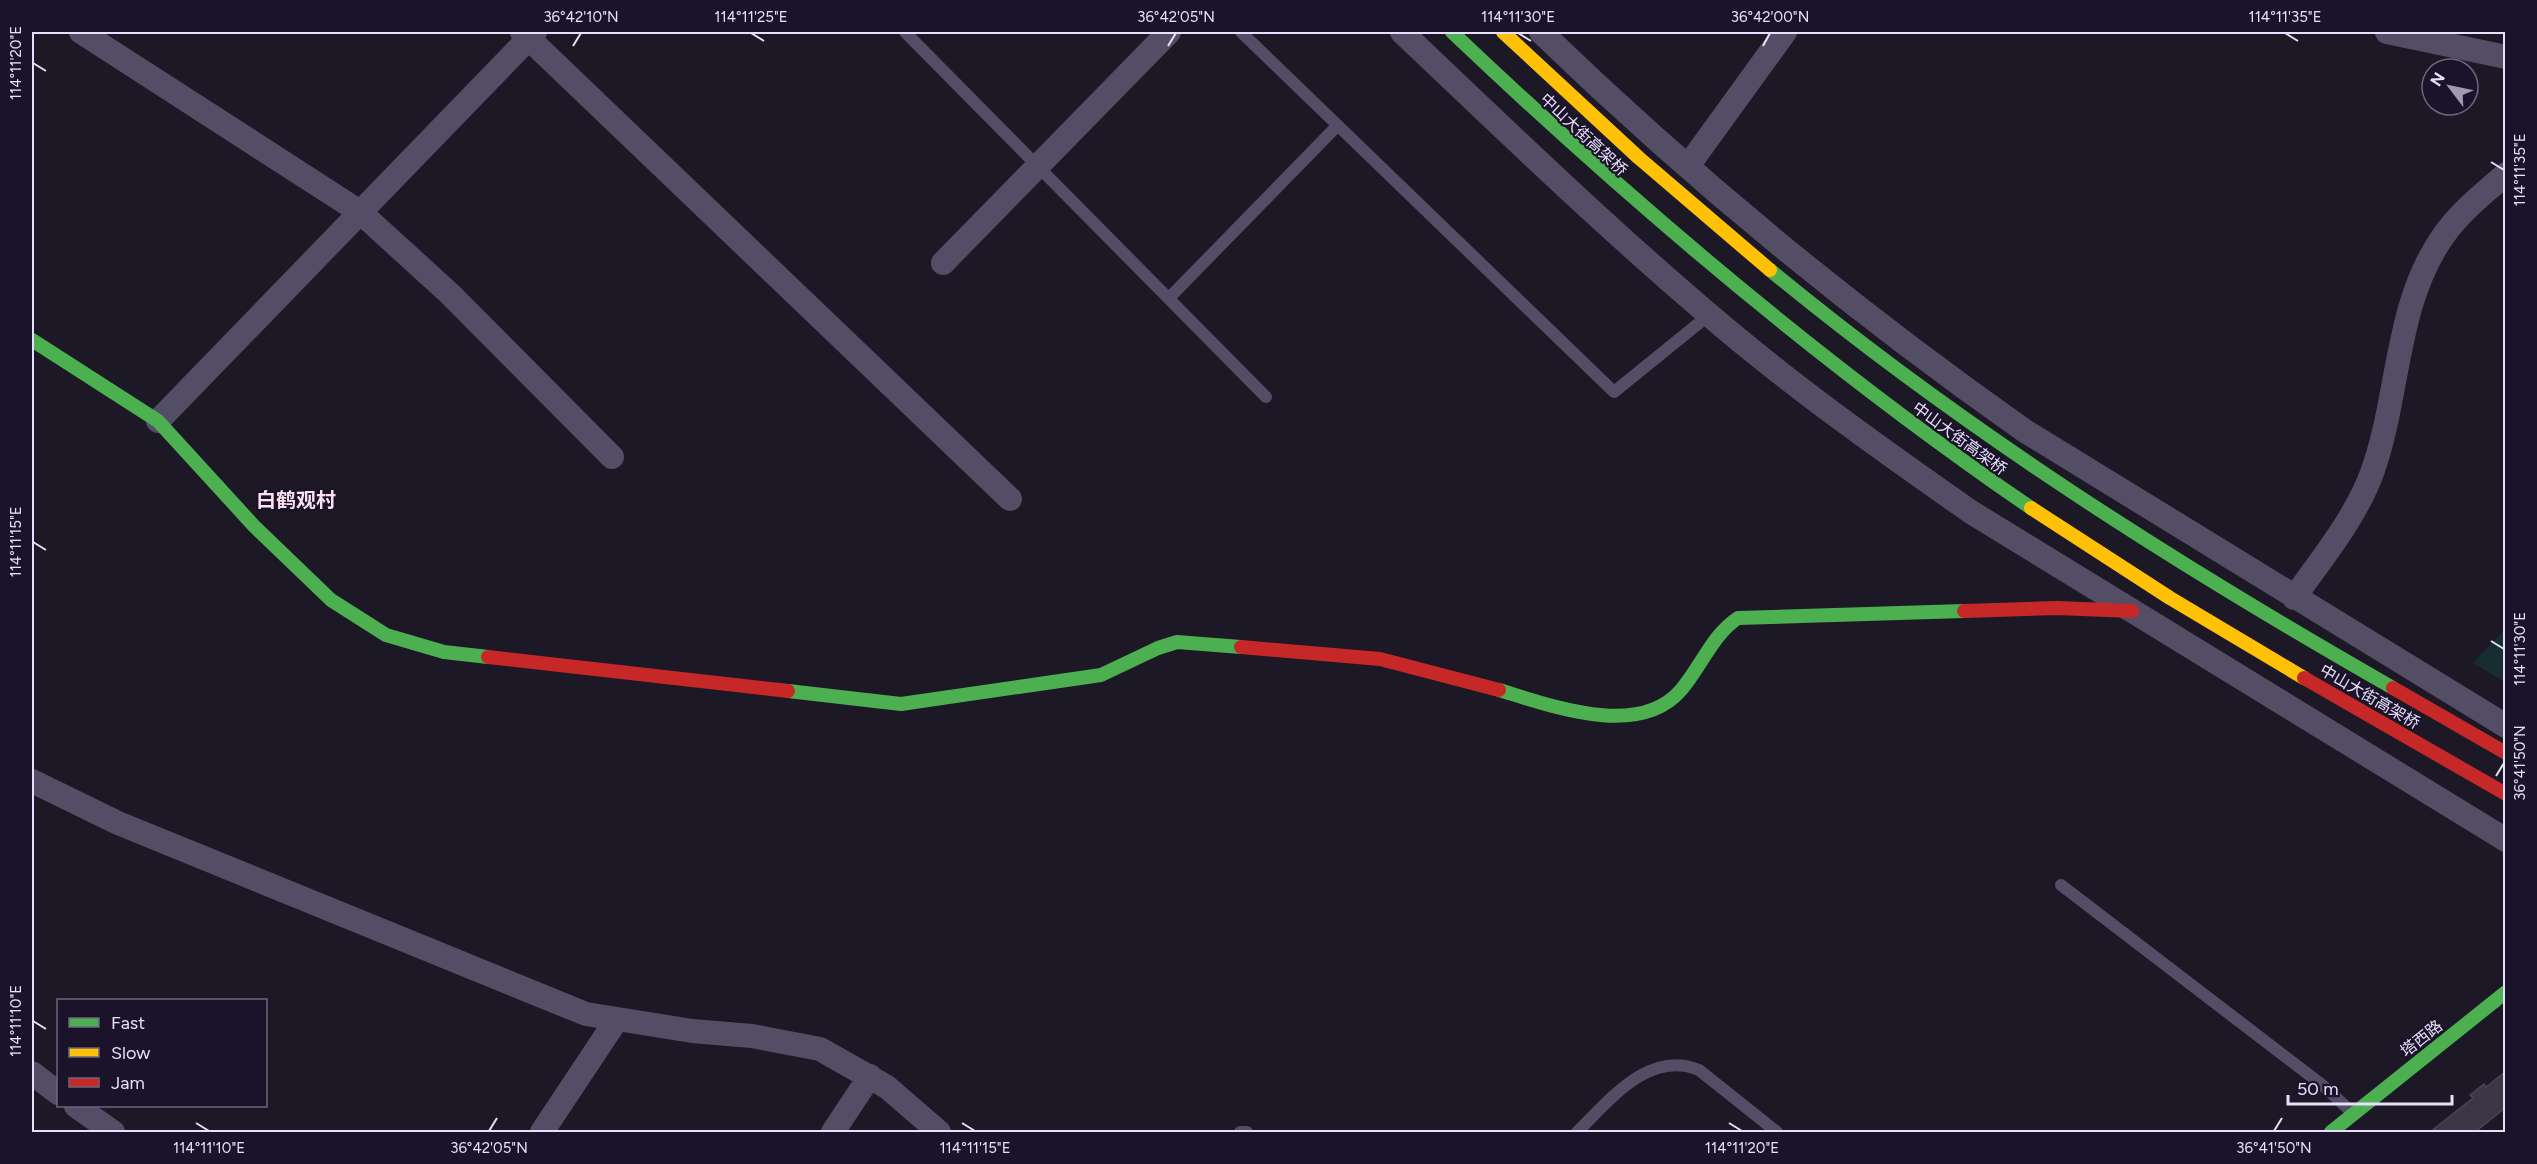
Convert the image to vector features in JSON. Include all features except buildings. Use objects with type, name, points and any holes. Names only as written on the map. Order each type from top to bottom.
[{"type":"main road","name":"中山大街高架桥","points":[[1452,32],[1584,158],[1686,247],[1873,395],[1964,462],[2139,579],[2505,794]]},
{"type":"main road","name":"中山大街高架桥","points":[[1503,32],[1633,155],[1708,220],[1838,323],[1984,433],[2158,549],[2505,753]]},
{"type":"main road","points":[[32,340],[158,421],[254,526],[331,600],[386,635],[444,652],[901,704],[1101,675],[1125,667],[1164,644],[1177,642],[1380,659],[1456,677],[1577,713],[1642,714],[1661,708],[1680,690],[1726,626],[1738,618],[2057,608],[2132,612]]},
{"type":"main road","name":"塔西路","points":[[2331,1132],[2505,992]]},
{"type":"street","points":[[81,32],[360,212],[450,294],[612,458]]},
{"type":"street","points":[[943,263],[1169,32]]},
{"type":"street","points":[[1401,32],[1524,150],[1709,315],[1912,470],[1971,512],[2505,840]]},
{"type":"street","points":[[1542,32],[1688,166],[1791,256],[1969,392],[2025,431],[2505,726]]},
{"type":"street","points":[[1688,166],[1785,32]]},
{"type":"street","points":[[2386,32],[2505,57]]},
{"type":"street","points":[[158,421],[529,33],[1010,499]]},
{"type":"street","points":[[2294,598],[2342,527],[2373,471],[2407,318],[2425,266],[2444,234],[2505,174]]},
{"type":"street","points":[[32,782],[118,823],[586,1014],[692,1031],[752,1036],[820,1049],[887,1087],[939,1132]]},
{"type":"street","points":[[542,1132],[617,1019]]},
{"type":"street","points":[[32,1073],[57,1092]]},
{"type":"street","points":[[833,1132],[870,1076]]},
{"type":"street","points":[[77,1107],[113,1132]]},
{"type":"lane","points":[[905,32],[1170,297],[1266,397]]},
{"type":"lane","points":[[1241,32],[1614,392],[1709,315]]},
{"type":"lane","points":[[1170,297],[1337,126]]},
{"type":"lane","points":[[2061,885],[2311,1077],[2353,1113]]},
{"type":"lane","points":[[1576,1132],[1626,1084],[1663,1065],[1686,1065],[1699,1070],[1777,1132]]},
{"type":"lane","points":[[1240,1132],[1247,1132]]},
{"type":"green space","points":[[2505,629],[2505,682],[2473,663]]},
{"type":"traffic: fast","points":[[1452,32],[1590,159],[1732,282],[1879,398],[2031,508]]},
{"type":"traffic: fast","points":[[1770,270],[1844,329],[1995,440],[2231,593],[2393,688]]},
{"type":"traffic: fast","points":[[32,340],[158,421],[254,526],[331,600],[386,635],[444,652],[488,657]]},
{"type":"traffic: fast","points":[[1499,690],[1569,710],[1619,716],[1642,713],[1663,705],[1681,690],[1721,633],[1738,618],[1964,611]]},
{"type":"traffic: fast","points":[[788,691],[901,704],[1101,675],[1158,648],[1177,642],[1241,647]]},
{"type":"traffic: fast","points":[[2331,1132],[2506,992]]},
{"type":"traffic: slow","points":[[1503,32],[1639,158],[1770,270]]},
{"type":"traffic: slow","points":[[2031,508],[2170,598],[2304,678]]},
{"type":"traffic: jam","points":[[1964,611],[2057,608],[2132,611]]},
{"type":"traffic: jam","points":[[1241,647],[1380,659],[1499,690]]},
{"type":"traffic: jam","points":[[488,657],[788,691]]},
{"type":"traffic: jam","points":[[2304,678],[2506,794]]},
{"type":"traffic: jam","points":[[2393,688],[2506,753]]},
{"type":"district","name":"白鹤观村","points":[[296,500]]}]
